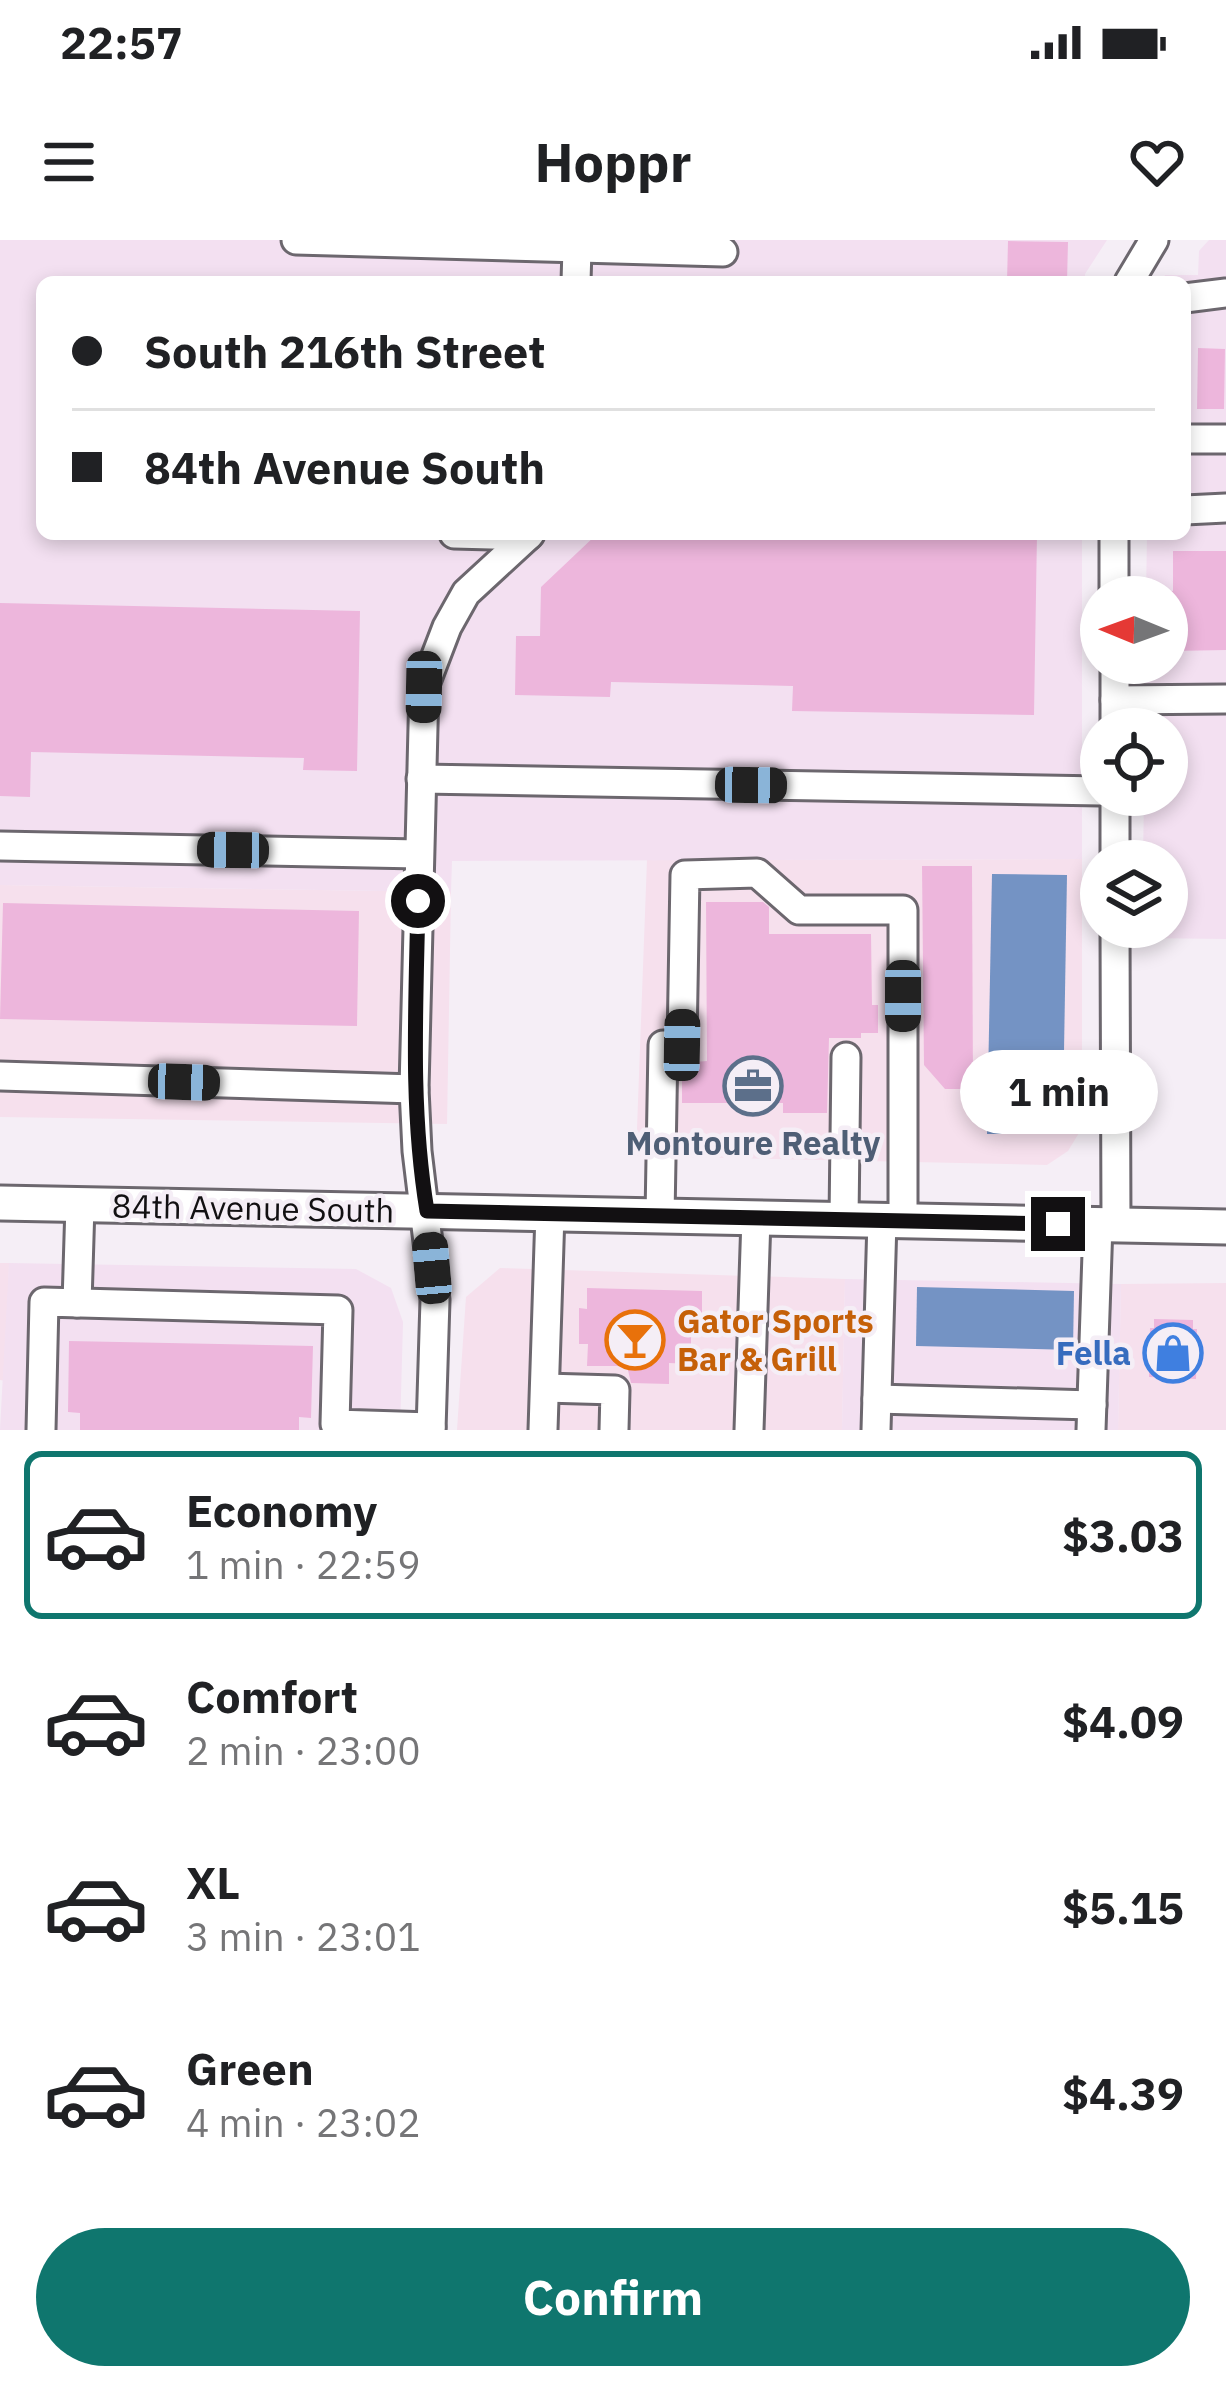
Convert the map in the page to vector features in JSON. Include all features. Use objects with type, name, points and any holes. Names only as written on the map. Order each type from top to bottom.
[{"type":"main road","name":"84th Avenue South","points":[[0,1203],[1226,1227]]},
{"type":"street","points":[[296,240],[577,248],[723,246],[722,276]]},
{"type":"street","points":[[1133,276],[1154,240]]},
{"type":"street","points":[[576,276],[577,248]]},
{"type":"street","points":[[1191,297],[1226,293]]},
{"type":"street","points":[[1191,439],[1226,439]]},
{"type":"street","points":[[1191,510],[1226,508]]},
{"type":"street","points":[[41,1430],[44,1302],[338,1310],[335,1424],[431,1428],[435,1300],[414,1089],[424,687],[466,592],[523,540]]},
{"type":"street","points":[[1114,540],[1114,576]]},
{"type":"street","points":[[1114,684],[1114,708]]},
{"type":"street","points":[[1114,700],[1226,699]]},
{"type":"street","points":[[422,779],[1080,791]]},
{"type":"street","points":[[0,846],[419,854]]},
{"type":"street","points":[[660,1216],[663,1045],[682,1045],[685,875],[757,873],[799,910],[903,910],[892,1220],[876,1430]]},
{"type":"street","points":[[877,1399],[1091,1418],[1107,1225],[1114,948]]},
{"type":"street","points":[[844,1220],[846,1058]]},
{"type":"street","points":[[0,1076],[414,1089]]},
{"type":"street","points":[[77,1303],[80,1205]]},
{"type":"street","points":[[543,1430],[550,1213]]},
{"type":"street","points":[[749,1430],[756,1217]]},
{"type":"street","points":[[544,1388],[615,1390],[614,1430]]},
{"type":"shaded area","points":[[0,240],[1107,240],[1085,276],[36,276],[36,540],[1082,540],[1080,859],[452,861],[451,892],[0,885]]},
{"type":"shaded area","points":[[1209,240],[1226,240],[1226,939],[1188,939],[1188,840],[1143,840],[1144,816],[1188,816],[1188,708],[1145,708],[1145,684],[1188,684],[1188,576],[1146,576],[1147,540],[1191,540],[1191,276],[1165,276],[1198,275],[1199,251]]},
{"type":"shaded area","points":[[1080,859],[1082,1128],[1068,1151],[1047,1165],[636,1156],[647,860]]},
{"type":"shaded area","points":[[0,885],[451,892],[447,1124],[0,1117]]},
{"type":"shaded area","points":[[0,1263],[9,1263],[6,1381],[0,1380]]},
{"type":"shaded area","points":[[9,1263],[356,1269],[391,1288],[403,1322],[400,1430],[0,1430]]},
{"type":"shaded area","points":[[500,1268],[845,1279],[842,1430],[457,1430],[466,1297]]},
{"type":"shaded area","points":[[845,1279],[1121,1284],[1118,1430],[842,1430]]},
{"type":"shaded area","points":[[1226,1283],[1226,1430],[1118,1430],[1121,1284]]},
{"type":"water","points":[[992,874],[1067,875],[1063,1110],[1027,1129],[998,1134],[987,1134]]},
{"type":"water","points":[[917,1287],[1074,1291],[1073,1350],[916,1346]]},
{"type":"building","points":[[1008,241],[1068,242],[1067,276],[1007,276]]},
{"type":"building","points":[[1198,348],[1225,349],[1224,409],[1197,409]]},
{"type":"building","points":[[591,540],[1037,540],[1034,715],[792,711],[793,686],[611,682],[610,697],[515,695],[516,636],[540,636],[541,587]]},
{"type":"building","points":[[1173,551],[1226,551],[1226,650],[1188,651],[1188,576],[1173,576]]},
{"type":"building","points":[[0,603],[360,611],[357,771],[303,770],[304,758],[31,752],[30,797],[0,796]]},
{"type":"building","points":[[922,866],[972,866],[973,1089],[945,1089],[924,1065]]},
{"type":"building","points":[[706,902],[763,902],[769,907],[769,934],[871,934],[872,1005],[878,1005],[878,1033],[829,1038],[827,1113],[783,1113],[783,1103],[682,1103],[682,1063],[707,1061]]},
{"type":"building","points":[[3,903],[359,911],[357,1026],[0,1019]]},
{"type":"building","name":"Gator Sports Bar & Grill","points":[[587,1288],[702,1291],[702,1333],[691,1337],[691,1364],[669,1363],[669,1384],[631,1383],[627,1366],[587,1366],[588,1344],[579,1344],[579,1308],[587,1309]]},
{"type":"building","name":"Fella","points":[[1154,1319],[1193,1320],[1196,1379],[1149,1377]]},
{"type":"building","points":[[69,1341],[313,1346],[311,1418],[299,1417],[299,1430],[80,1430],[80,1413],[68,1412]]},
{"type":"place","name":"Montoure Realty","points":[[753,1086]]},
{"type":"place","name":"Gator Sports Bar & Grill","points":[[635,1340]]},
{"type":"place","name":"Fella","points":[[1173,1353]]},
{"type":"route","points":[[418,901],[414,1089],[427,1211],[1058,1224]]}]
